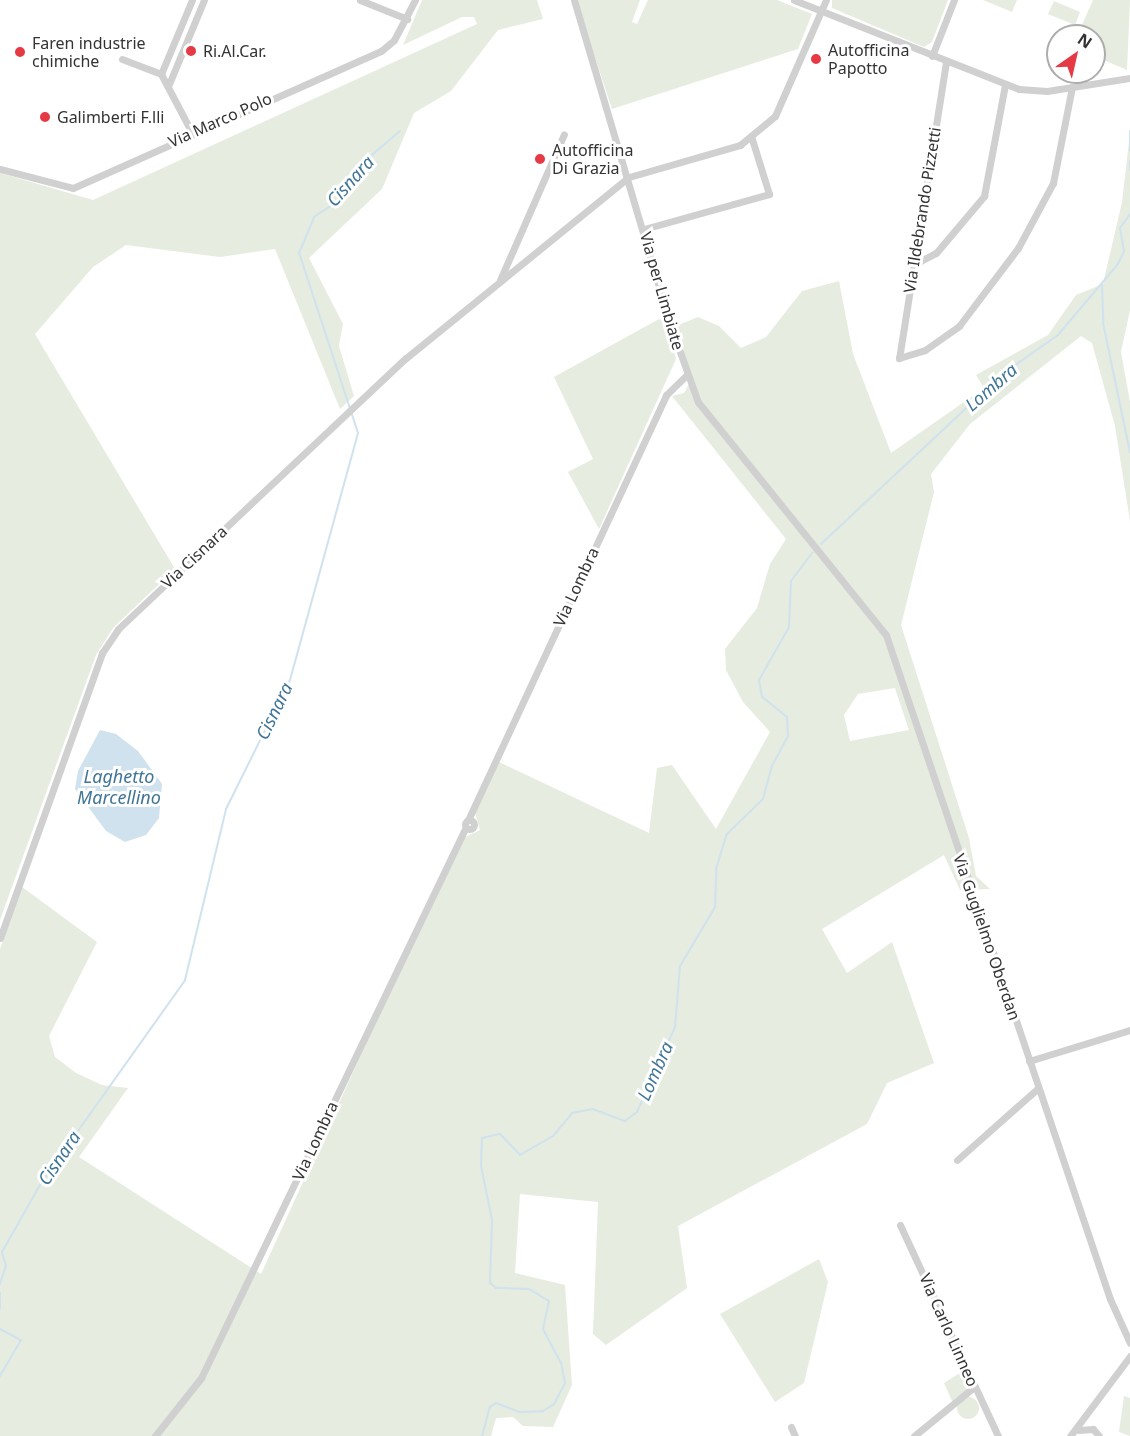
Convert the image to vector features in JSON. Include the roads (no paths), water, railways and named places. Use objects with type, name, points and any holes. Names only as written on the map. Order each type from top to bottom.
[{"type":"street","points":[[161,74],[192,0]]},
{"type":"street","points":[[169,84],[204,0]]},
{"type":"street","points":[[360,0],[407,19]]},
{"type":"street","name":"Via Marco Polo","points":[[0,169],[73,188],[191,131],[381,51],[407,19],[415,0]]},
{"type":"street","name":"Via per Limbiate","points":[[574,0],[687,375],[719,433],[816,547]]},
{"type":"street","points":[[794,0],[1005,86],[1060,89],[1130,78]]},
{"type":"street","points":[[629,177],[724,151],[752,136],[784,103],[826,0]]},
{"type":"street","points":[[932,56],[954,0]]},
{"type":"street","points":[[122,59],[161,74],[169,84],[191,131]]},
{"type":"street","name":"Via Ildebrando Pizzetti","points":[[946,62],[899,358],[924,350],[959,326],[1018,248],[1053,183],[1072,87]]},
{"type":"street","points":[[913,264],[936,254],[984,196],[1005,86]]},
{"type":"street","points":[[499,282],[564,134]]},
{"type":"street","points":[[644,229],[769,194],[752,136]]},
{"type":"street","name":"Via Cisnara","points":[[0,938],[102,653],[118,629],[358,402],[499,282],[629,177]]},
{"type":"street","name":"Via Lombra","points":[[155,1436],[201,1378],[460,836],[469,824],[473,806],[666,395],[687,375]]},
{"type":"street","name":"Via Guglielmo Oberdan","points":[[816,547],[886,635],[1111,1303],[1130,1343]]},
{"type":"street","points":[[1029,1061],[1130,1030]]},
{"type":"street","points":[[957,1160],[1038,1088]]},
{"type":"street","name":"Via Carlo Linneo","points":[[900,1225],[998,1436]]},
{"type":"street","points":[[1080,1433],[1130,1356]]},
{"type":"street","points":[[914,1436],[974,1387]]},
{"type":"street","points":[[791,1427],[795,1436]]},
{"type":"street","points":[[1070,1436],[1093,1429],[1099,1436]]},
{"type":"water","name":"Laghetto Marcellino","points":[[100,730],[116,734],[138,751],[162,784],[159,818],[146,835],[125,842],[106,831],[75,789],[78,771]]},
{"type":"waterway","name":"Cisnara","points":[[0,1284],[6,1266],[2,1252],[41,1183],[185,980],[226,809],[290,680],[358,433],[299,253],[314,217],[336,202],[365,161],[400,131]]},
{"type":"waterway","name":"Lombra","points":[[1130,131],[1130,150]]},
{"type":"waterway","name":"Lombra","points":[[1130,161],[1130,170]]},
{"type":"waterway","name":"Lombra","points":[[821,544],[1004,373],[1058,335],[1118,264],[1124,251],[1120,228],[1130,214]]},
{"type":"waterway","points":[[1102,285],[1103,323],[1130,452]]},
{"type":"waterway","name":"Lombra","points":[[482,1436],[490,1407],[496,1403],[520,1412],[543,1411],[554,1404],[565,1383],[561,1363],[543,1329],[549,1301],[529,1289],[496,1288],[490,1283],[492,1220],[481,1166],[482,1138],[500,1134],[520,1155],[553,1136],[572,1113],[593,1109],[625,1121],[637,1112],[675,1027],[680,966],[715,907],[716,869],[727,834],[763,799],[772,766],[788,736],[787,717],[762,697],[759,680],[789,627],[791,581],[813,552]]},
{"type":"waterway","name":"Cisnara","points":[[0,1293],[0,1308]]},
{"type":"waterway","name":"Cisnara","points":[[0,1329],[21,1340],[0,1376]]},
{"type":"place","name":"Ri.Al.Car.","points":[[191,51]]},
{"type":"place","name":"Faren industrie chimiche","points":[[20,52]]},
{"type":"place","name":"Autofficina Papotto","points":[[816,59]]},
{"type":"place","name":"Galimberti F.lli","points":[[45,117]]},
{"type":"place","name":"Autofficina Di Grazia","points":[[540,159]]}]
